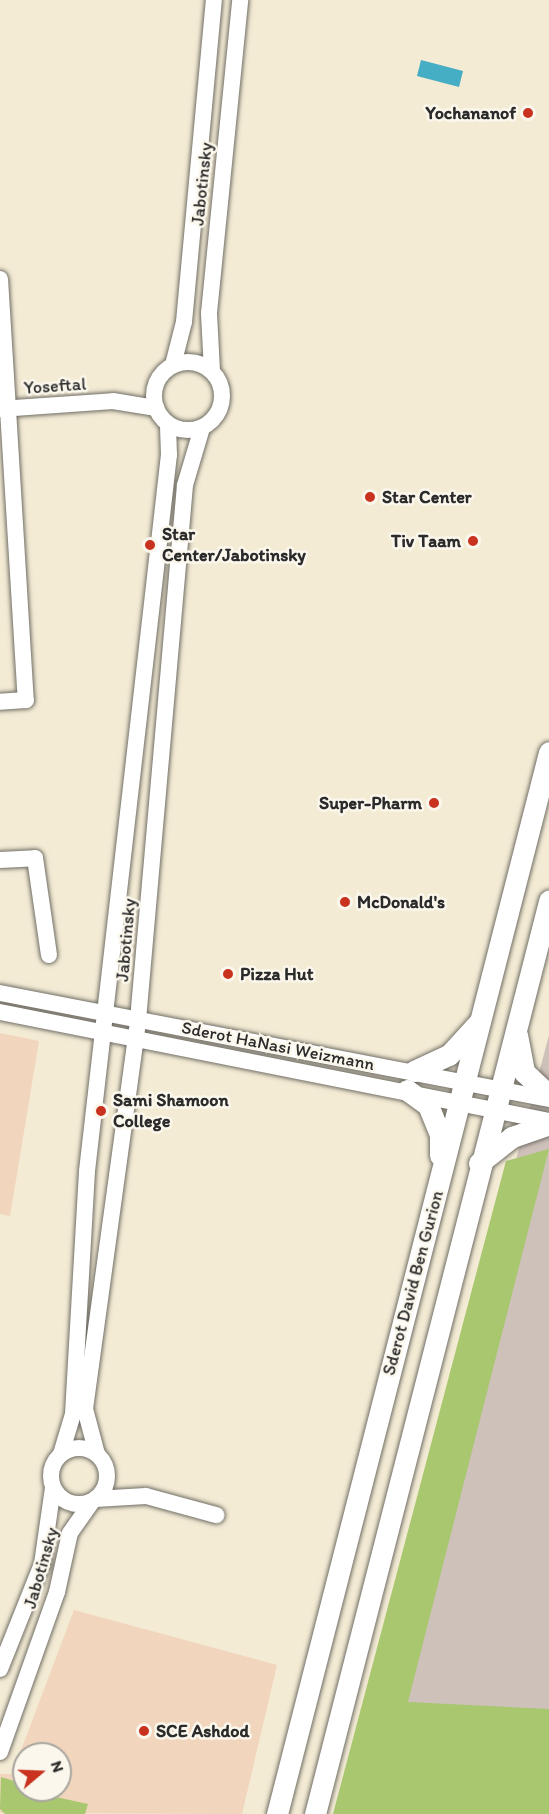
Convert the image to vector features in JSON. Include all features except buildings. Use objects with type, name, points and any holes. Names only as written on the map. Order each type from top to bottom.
[{"type":"main road","name":"Sderot David Ben Gurion","points":[[277,1814],[440,1177],[484,1016],[549,752]]},
{"type":"main road","name":"Sderot David Ben Gurion","points":[[315,1814],[479,1163],[549,901]]},
{"type":"main road","points":[[440,1177],[435,1119],[428,1105],[410,1081],[449,1055],[484,1016]]},
{"type":"main road","points":[[516,1027],[524,1072],[549,1095]]},
{"type":"main road","points":[[479,1163],[512,1137],[549,1122]]},
{"type":"street","name":"Jabotinsky","points":[[173,364],[184,322],[214,0]]},
{"type":"street","name":"Jabotinsky","points":[[212,371],[209,313],[240,0]]},
{"type":"street","points":[[0,279],[4,409],[26,700],[0,702]]},
{"type":"street","points":[[194,362],[212,371],[221,386],[222,404],[202,428],[186,430],[168,424],[156,408],[156,383],[173,364],[194,362]]},
{"type":"street","name":"Yoseftal","points":[[113,401],[156,383]]},
{"type":"street","name":"Yoseftal","points":[[4,409],[113,401],[156,408]]},
{"type":"street","name":"Jabotinsky","points":[[61,1454],[74,1407],[77,1300],[103,1014],[169,455],[168,424]]},
{"type":"street","name":"Jabotinsky","points":[[101,1461],[85,1409],[138,1020],[184,485],[202,428]]},
{"type":"street","points":[[0,860],[35,858],[49,955]]},
{"type":"street","name":"Sderot HaNasi Weizmann","points":[[0,993],[138,1020],[410,1081],[460,1103],[549,1122]]},
{"type":"street","name":"Sderot HaNasi Weizmann","points":[[0,1012],[136,1038],[410,1081],[465,1082],[549,1100]]},
{"type":"street","points":[[146,1496],[101,1461],[79,1448],[61,1454],[51,1470],[53,1488],[67,1502],[146,1496],[216,1515]]},
{"type":"street","points":[[93,1500],[105,1485],[101,1461]]},
{"type":"street","name":"Jabotinsky","points":[[0,1670],[42,1564],[53,1488]]},
{"type":"street","name":"Jabotinsky","points":[[0,1752],[57,1592],[70,1533],[93,1500]]},
{"type":"shaded area","points":[[0,1033],[39,1041],[10,1216],[0,1214]]},
{"type":"shaded area","points":[[549,1035],[549,1814],[343,1814]]},
{"type":"shaded area","name":"SCE Ashdod","points":[[74,1610],[277,1665],[242,1814],[0,1813],[0,1774],[12,1774],[12,1802],[72,1802],[72,1742],[24,1742]]},
{"type":"green space","points":[[549,1149],[408,1702],[549,1709],[549,1814],[333,1814],[506,1161]]},
{"type":"green space","points":[[1,1777],[12,1780],[12,1802],[72,1800],[88,1804],[85,1814],[5,1814],[0,1809]]},
{"type":"water","points":[[421,60],[463,71],[459,87],[417,76]]},
{"type":"place","name":"Yochananof","points":[[528,113]]},
{"type":"place","name":"Star Center","points":[[370,497]]},
{"type":"place","name":"Tiv Taam","points":[[473,541]]},
{"type":"place","name":"Star Center/Jabotinsky","points":[[150,545]]},
{"type":"place","name":"Super-Pharm","points":[[434,803]]},
{"type":"place","name":"McDonald's","points":[[345,902]]},
{"type":"place","name":"Pizza Hut","points":[[228,974]]},
{"type":"place","name":"Sami Shamoon College","points":[[101,1111]]},
{"type":"place","name":"SCE Ashdod","points":[[144,1731]]}]
